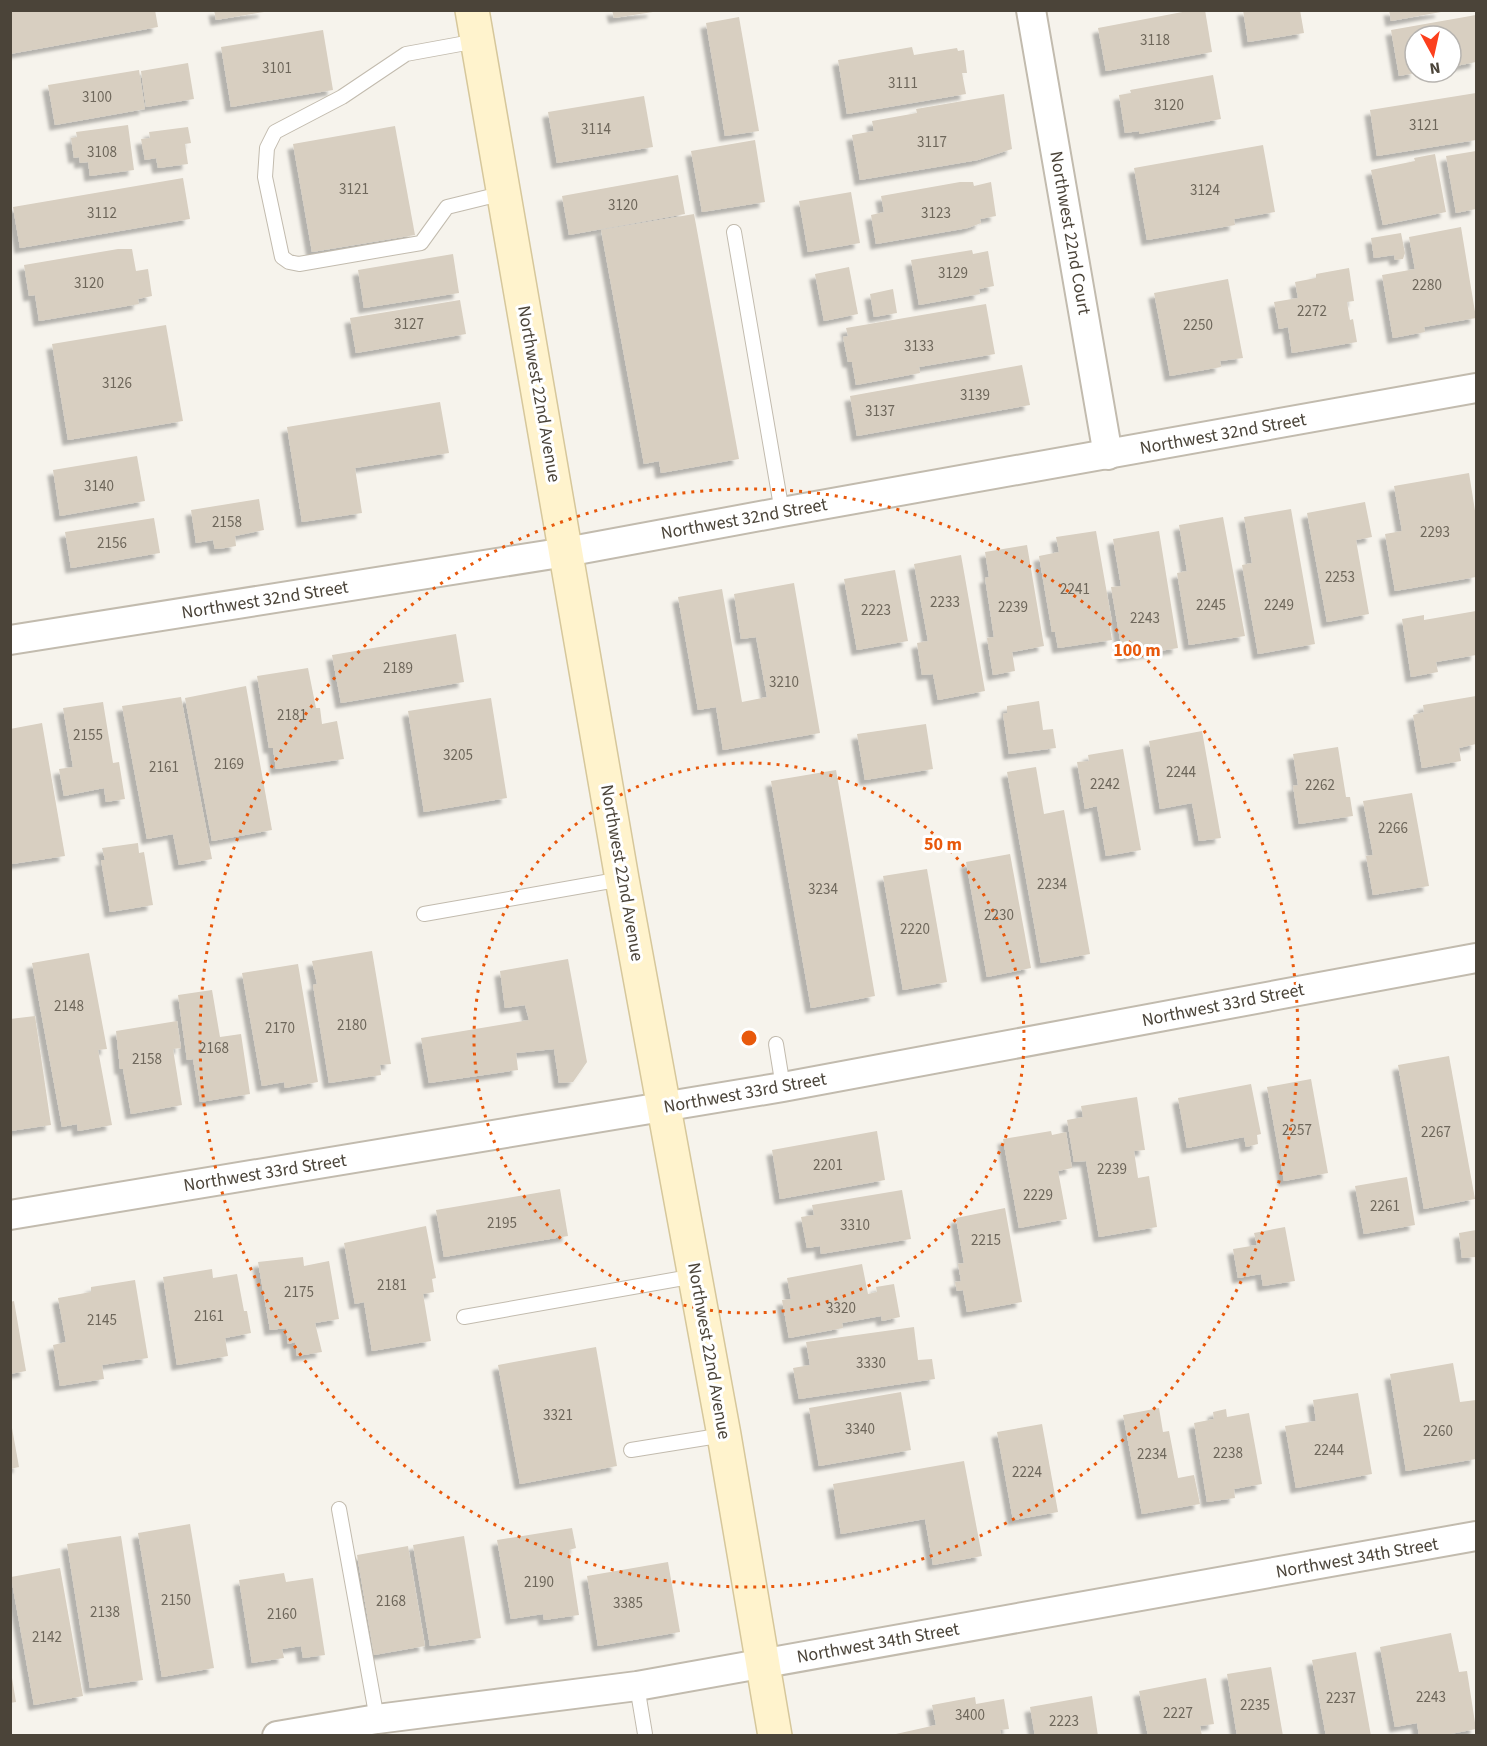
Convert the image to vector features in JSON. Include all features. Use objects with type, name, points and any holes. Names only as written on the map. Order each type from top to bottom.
[{"type":"main road","name":"Northwest 22nd Avenue","points":[[475,26],[622,879],[724,1435],[775,1736]]},
{"type":"street","name":"Northwest 22nd Court","points":[[1031,10],[1108,455]]},
{"type":"street","name":"Northwest 32nd Street","points":[[11,635],[566,552],[1476,388]]},
{"type":"street","name":"Northwest 33rd Street","points":[[10,1215],[783,1087],[1476,958]]},
{"type":"street","name":"Northwest 34th Street","points":[[277,1736],[377,1719],[637,1686],[1476,1536]]},
{"type":"lane","points":[[475,26],[406,54],[342,97],[275,132],[267,148],[265,177],[282,257],[289,262],[299,264],[421,243],[447,207],[504,194]]},
{"type":"lane","points":[[734,232],[782,512]]},
{"type":"lane","points":[[424,914],[622,879]]},
{"type":"lane","points":[[776,1044],[783,1087]]},
{"type":"lane","points":[[464,1317],[695,1276]]},
{"type":"lane","points":[[632,1450],[724,1435]]},
{"type":"lane","points":[[339,1509],[377,1719]]},
{"type":"lane","points":[[637,1686],[645,1734]]},
{"type":"building","points":[[10,10],[155,10],[158,27],[10,54]]},
{"type":"building","points":[[214,10],[264,10],[264,12],[216,20]]},
{"type":"building","points":[[612,10],[653,10],[653,12],[614,18]]},
{"type":"building","points":[[1193,10],[1205,10],[1212,52],[1106,71],[1098,28]]},
{"type":"building","points":[[1243,10],[1300,10],[1304,33],[1248,42]]},
{"type":"building","points":[[1389,10],[1440,10],[1441,12],[1391,21]]},
{"type":"building","points":[[1476,15],[1476,62],[1463,65],[1463,24],[1425,24]]},
{"type":"building","points":[[739,17],[759,131],[725,136],[706,23]]},
{"type":"building","points":[[1403,28],[1403,75],[1399,76],[1391,30]]},
{"type":"building","points":[[323,30],[333,90],[231,107],[221,47]]},
{"type":"building","points":[[912,47],[914,55],[957,48],[958,51],[964,50],[967,73],[962,73],[966,94],[847,114],[838,60]]},
{"type":"building","points":[[188,63],[194,99],[146,107],[141,71]]},
{"type":"building","points":[[139,70],[145,109],[55,125],[48,85]]},
{"type":"building","points":[[1213,75],[1221,119],[1139,134],[1139,131],[1125,133],[1119,95],[1131,93],[1130,90]]},
{"type":"building","points":[[1476,93],[1476,140],[1377,156],[1370,110]]},
{"type":"building","points":[[1004,94],[1012,149],[978,160],[860,180],[852,135],[874,131],[872,121],[917,113],[916,109]]},
{"type":"building","points":[[644,96],[653,147],[557,163],[548,112]]},
{"type":"building","points":[[128,125],[134,170],[90,176],[88,162],[80,163],[79,157],[74,158],[71,138],[77,137],[76,132]]},
{"type":"building","points":[[395,126],[415,235],[312,252],[293,144]]},
{"type":"building","points":[[188,127],[191,143],[185,144],[188,164],[158,168],[156,158],[145,160],[141,139],[150,138],[149,132]]},
{"type":"building","points":[[755,140],[765,202],[702,212],[691,151]]},
{"type":"building","points":[[1263,145],[1275,212],[1234,219],[1235,225],[1147,240],[1134,168]]},
{"type":"building","points":[[1476,151],[1476,209],[1456,213],[1446,156]]},
{"type":"building","points":[[1435,154],[1446,212],[1383,225],[1371,170],[1415,161],[1414,158]]},
{"type":"building","points":[[678,175],[685,214],[569,235],[562,196]]},
{"type":"building","points":[[183,178],[190,219],[20,248],[13,207]]},
{"type":"building","points":[[960,182],[973,182],[974,186],[991,182],[996,216],[980,219],[981,223],[968,228],[876,244],[871,215],[884,212],[881,196]]},
{"type":"building","points":[[851,192],[860,243],[808,252],[799,201]]},
{"type":"building","points":[[694,214],[739,459],[661,473],[659,461],[644,464],[601,230]]},
{"type":"building","points":[[1461,227],[1476,318],[1424,327],[1425,332],[1393,338],[1382,275],[1415,269],[1409,237]]},
{"type":"building","points":[[1401,233],[1405,253],[1403,259],[1395,260],[1394,255],[1374,258],[1371,238]]},
{"type":"building","points":[[118,249],[132,249],[136,271],[148,269],[152,296],[138,299],[139,304],[39,321],[35,295],[29,296],[24,265]]},
{"type":"building","points":[[972,250],[973,254],[988,251],[994,286],[979,289],[980,294],[919,305],[911,260]]},
{"type":"building","points":[[453,254],[459,293],[364,308],[358,270]]},
{"type":"building","points":[[849,267],[858,314],[824,321],[815,274]]},
{"type":"building","points":[[1349,268],[1354,301],[1347,302],[1357,342],[1292,353],[1288,327],[1279,329],[1274,302],[1298,298],[1295,282],[1316,278],[1316,274]]},
{"type":"building","points":[[1228,279],[1243,358],[1220,361],[1221,367],[1170,376],[1154,293]]},
{"type":"building","points":[[893,289],[897,313],[874,317],[870,294]]},
{"type":"building","points":[[460,300],[466,334],[356,353],[350,318]]},
{"type":"building","points":[[986,304],[995,354],[919,367],[920,373],[856,385],[852,362],[848,362],[843,337],[848,336],[846,328]]},
{"type":"building","points":[[166,325],[183,421],[68,440],[52,344]]},
{"type":"building","points":[[1022,365],[1030,405],[857,436],[850,396]]},
{"type":"building","points":[[440,402],[449,453],[355,468],[362,513],[302,522],[287,427]]},
{"type":"building","points":[[137,456],[145,501],[60,516],[53,470]]},
{"type":"building","points":[[1469,473],[1476,517],[1476,577],[1395,591],[1385,534],[1402,531],[1394,486]]},
{"type":"building","points":[[259,499],[264,530],[235,536],[236,546],[215,549],[213,540],[196,543],[191,510]]},
{"type":"building","points":[[1365,502],[1372,537],[1356,540],[1369,614],[1327,622],[1307,513]]},
{"type":"building","points":[[1291,509],[1315,644],[1258,654],[1242,565],[1252,563],[1244,517]]},
{"type":"building","points":[[1223,517],[1245,636],[1189,645],[1177,573],[1187,571],[1179,525]]},
{"type":"building","points":[[154,518],[160,553],[71,568],[65,532]]},
{"type":"building","points":[[1096,531],[1112,622],[1109,622],[1112,640],[1058,648],[1055,632],[1052,632],[1039,556],[1059,552],[1056,537]]},
{"type":"building","points":[[1159,531],[1178,648],[1123,657],[1111,587],[1121,586],[1113,539]]},
{"type":"building","points":[[1027,545],[1044,646],[1012,652],[1015,671],[993,675],[987,638],[994,637],[985,578],[989,577],[985,552]]},
{"type":"building","points":[[961,555],[985,691],[938,700],[933,674],[922,675],[917,643],[928,641],[914,564]]},
{"type":"building","points":[[895,570],[908,641],[857,650],[844,579]]},
{"type":"building","points":[[794,583],[820,733],[723,750],[716,707],[698,710],[678,597],[722,589],[742,702],[767,697],[756,637],[741,639],[734,594]]},
{"type":"building","points":[[1476,611],[1476,655],[1436,662],[1438,672],[1411,677],[1402,619],[1424,615],[1424,620]]},
{"type":"building","points":[[456,634],[464,682],[341,703],[332,655]]},
{"type":"building","points":[[308,668],[316,708],[320,708],[322,724],[337,721],[344,759],[276,769],[273,748],[269,748],[257,676]]},
{"type":"building","points":[[246,686],[272,830],[212,841],[185,698]]},
{"type":"building","points":[[1476,696],[1476,744],[1459,748],[1461,761],[1422,768],[1413,715],[1424,712],[1423,705]]},
{"type":"building","points":[[181,697],[212,859],[179,865],[173,834],[147,839],[122,706]]},
{"type":"building","points":[[491,698],[507,798],[424,812],[408,711]]},
{"type":"building","points":[[1039,701],[1043,730],[1053,729],[1056,748],[1009,754],[1003,714],[1007,713],[1007,706]]},
{"type":"building","points":[[103,702],[113,763],[119,762],[125,799],[106,802],[104,788],[64,796],[59,769],[73,767],[63,708]]},
{"type":"building","points":[[42,723],[65,856],[12,864],[10,853],[10,729]]},
{"type":"building","points":[[926,724],[933,769],[865,780],[857,734]]},
{"type":"building","points":[[1202,731],[1221,838],[1199,841],[1192,803],[1160,809],[1149,741]]},
{"type":"building","points":[[1338,747],[1346,797],[1350,797],[1353,816],[1299,824],[1293,786],[1298,785],[1293,754]]},
{"type":"building","points":[[1123,749],[1141,850],[1106,856],[1097,806],[1085,809],[1077,762],[1089,761],[1088,755]]},
{"type":"building","points":[[1036,767],[1044,814],[1064,810],[1090,954],[1041,963],[1007,772]]},
{"type":"building","points":[[836,770],[875,996],[811,1008],[771,781]]},
{"type":"building","points":[[1412,793],[1429,886],[1373,895],[1366,856],[1373,855],[1363,801]]},
{"type":"building","points":[[138,843],[139,853],[144,852],[153,905],[110,912],[101,860],[105,860],[102,848]]},
{"type":"building","points":[[1010,854],[1031,968],[987,977],[966,862]]},
{"type":"building","points":[[927,869],[947,982],[903,990],[883,876]]},
{"type":"building","points":[[372,951],[391,1064],[380,1065],[381,1075],[329,1083],[313,985],[317,984],[312,961]]},
{"type":"building","points":[[89,953],[107,1049],[98,1050],[112,1125],[78,1131],[77,1124],[62,1127],[32,963]]},
{"type":"building","points":[[568,959],[587,1062],[573,1082],[559,1083],[554,1049],[516,1053],[518,1070],[429,1083],[421,1038],[529,1020],[525,1005],[505,1008],[500,971]]},
{"type":"building","points":[[298,964],[318,1082],[285,1088],[284,1082],[262,1086],[242,973]]},
{"type":"building","points":[[212,990],[220,1037],[241,1034],[250,1094],[200,1102],[193,1059],[187,1060],[178,995]]},
{"type":"building","points":[[35,1016],[51,1125],[10,1131],[10,1019]]},
{"type":"building","points":[[177,1021],[181,1048],[173,1049],[182,1105],[131,1114],[123,1069],[120,1069],[116,1031]]},
{"type":"building","points":[[1449,1056],[1475,1199],[1424,1209],[1398,1065]]},
{"type":"building","points":[[1311,1079],[1328,1173],[1284,1181],[1267,1087]]},
{"type":"building","points":[[1251,1084],[1261,1134],[1257,1135],[1258,1144],[1246,1147],[1244,1137],[1187,1148],[1178,1098]]},
{"type":"building","points":[[1137,1097],[1145,1150],[1134,1151],[1138,1178],[1149,1176],[1157,1227],[1099,1237],[1086,1161],[1074,1162],[1067,1120],[1083,1117],[1081,1106]]},
{"type":"building","points":[[877,1131],[885,1180],[780,1199],[772,1150]]},
{"type":"building","points":[[1051,1131],[1052,1135],[1066,1132],[1072,1168],[1058,1171],[1067,1219],[1019,1228],[1003,1139]]},
{"type":"building","points":[[1407,1177],[1415,1225],[1364,1234],[1355,1186]]},
{"type":"building","points":[[560,1189],[568,1236],[444,1257],[436,1210]]},
{"type":"building","points":[[902,1190],[911,1239],[821,1254],[820,1246],[807,1248],[801,1217],[814,1215],[812,1205]]},
{"type":"building","points":[[1005,1208],[1022,1302],[967,1312],[963,1290],[957,1291],[955,1282],[961,1281],[958,1264],[964,1263],[956,1218]]},
{"type":"building","points":[[426,1226],[436,1278],[432,1279],[434,1292],[423,1294],[431,1341],[372,1351],[364,1302],[355,1304],[344,1243]]},
{"type":"building","points":[[1285,1227],[1295,1281],[1263,1286],[1261,1274],[1238,1278],[1233,1249],[1257,1245],[1254,1233]]},
{"type":"building","points":[[1476,1230],[1476,1257],[1462,1258],[1459,1233]]},
{"type":"building","points":[[303,1257],[304,1266],[329,1261],[339,1319],[315,1323],[322,1352],[297,1356],[295,1342],[288,1344],[286,1328],[270,1330],[258,1262]]},
{"type":"building","points":[[862,1264],[868,1294],[877,1292],[876,1287],[894,1284],[900,1317],[882,1321],[881,1316],[842,1323],[843,1328],[789,1338],[782,1300],[791,1299],[787,1278]]},
{"type":"building","points":[[212,1269],[213,1278],[237,1274],[251,1333],[225,1338],[228,1356],[177,1365],[163,1277]]},
{"type":"building","points":[[135,1280],[148,1358],[102,1365],[104,1379],[60,1386],[53,1345],[66,1342],[58,1298],[91,1292],[91,1287]]},
{"type":"building","points":[[14,1301],[26,1371],[10,1374],[10,1302]]},
{"type":"building","points":[[914,1327],[918,1360],[932,1359],[935,1379],[799,1399],[793,1368],[810,1365],[806,1342]]},
{"type":"building","points":[[596,1347],[617,1466],[520,1484],[498,1365]]},
{"type":"building","points":[[1453,1363],[1460,1402],[1476,1400],[1476,1459],[1406,1471],[1390,1374]]},
{"type":"building","points":[[901,1392],[911,1450],[819,1466],[809,1408]]},
{"type":"building","points":[[1358,1393],[1372,1474],[1296,1488],[1285,1426],[1316,1421],[1313,1400]]},
{"type":"building","points":[[1159,1408],[1163,1432],[1169,1431],[1178,1478],[1194,1475],[1200,1504],[1142,1514],[1123,1415]]},
{"type":"building","points":[[1226,1409],[1227,1417],[1249,1413],[1262,1484],[1234,1489],[1235,1498],[1207,1502],[1194,1423],[1214,1419],[1213,1412]]},
{"type":"building","points":[[1042,1424],[1058,1512],[1013,1520],[997,1432]]},
{"type":"building","points":[[12,1428],[19,1467],[10,1469],[10,1429]]},
{"type":"building","points":[[964,1461],[982,1556],[933,1565],[925,1519],[841,1534],[833,1484]]},
{"type":"building","points":[[190,1524],[214,1668],[162,1677],[138,1533]]},
{"type":"building","points":[[572,1528],[576,1548],[569,1550],[579,1615],[544,1620],[543,1614],[511,1619],[497,1540]]},
{"type":"building","points":[[121,1536],[143,1680],[90,1688],[67,1544]]},
{"type":"building","points":[[464,1536],[481,1638],[430,1646],[413,1545]]},
{"type":"building","points":[[408,1546],[425,1646],[374,1655],[357,1555]]},
{"type":"building","points":[[668,1562],[680,1632],[598,1646],[587,1576]]},
{"type":"building","points":[[60,1568],[83,1696],[34,1705],[11,1577]]},
{"type":"building","points":[[284,1573],[286,1582],[313,1578],[325,1655],[303,1658],[301,1646],[282,1649],[284,1658],[252,1663],[239,1580]]},
{"type":"building","points":[[1451,1633],[1459,1672],[1467,1671],[1476,1729],[1440,1736],[1419,1736],[1417,1723],[1395,1727],[1380,1647]]},
{"type":"building","points":[[1356,1652],[1371,1736],[1326,1736],[1312,1660]]},
{"type":"building","points":[[1271,1667],[1283,1736],[1237,1736],[1227,1674]]},
{"type":"building","points":[[10,1678],[12,1678],[16,1702],[10,1703]]},
{"type":"building","points":[[1206,1678],[1214,1724],[1200,1726],[1202,1736],[1148,1736],[1139,1691]]},
{"type":"building","points":[[1092,1696],[1098,1736],[1035,1736],[1030,1707]]},
{"type":"building","points":[[975,1697],[976,1704],[1004,1699],[1009,1729],[1000,1730],[1001,1736],[887,1736],[936,1725],[932,1705]]}]
